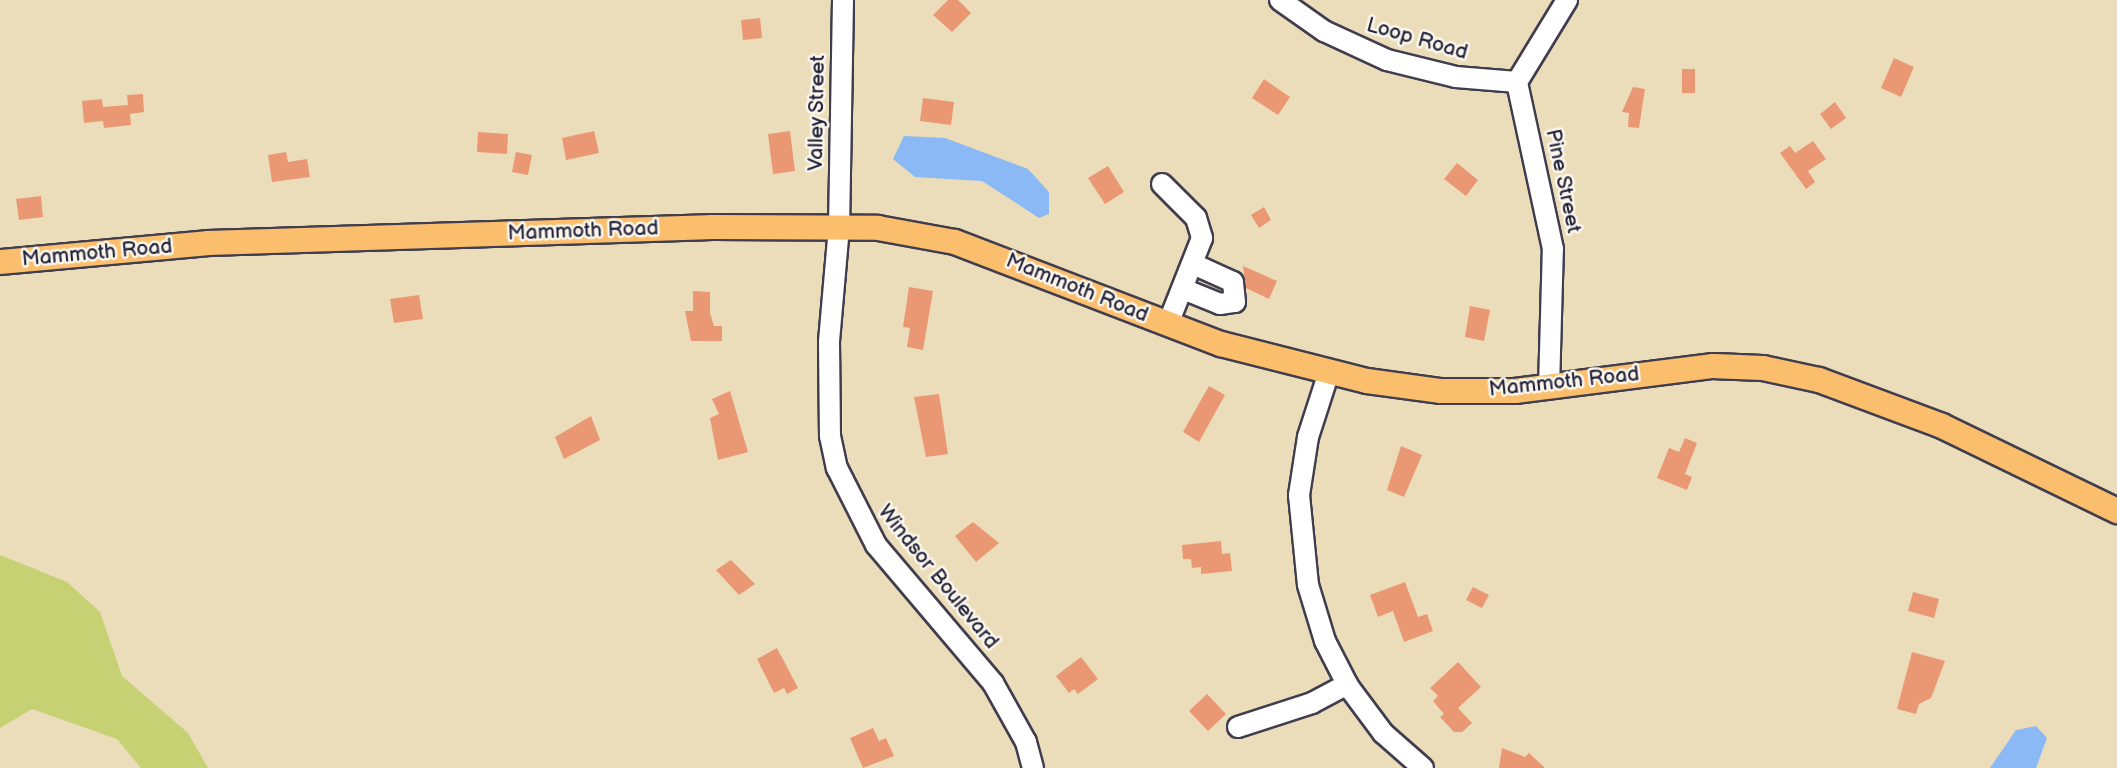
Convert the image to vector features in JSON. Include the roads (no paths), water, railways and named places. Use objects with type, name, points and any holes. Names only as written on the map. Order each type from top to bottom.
[{"type":"main road","name":"Mammoth Road","points":[[0,262],[208,243],[839,227],[878,228],[955,242],[1168,324],[1328,375],[1441,391],[1549,388],[1713,366],[1763,368],[1819,380],[1942,426],[2117,512]]},
{"type":"street","name":"Valley Street","points":[[839,227],[843,0]]},
{"type":"street","name":"Loop Road","points":[[1280,0],[1324,32],[1387,60],[1456,77],[1517,82]]},
{"type":"street","points":[[1517,82],[1567,0]]},
{"type":"street","name":"Pine Street","points":[[1517,82],[1553,249],[1549,388]]},
{"type":"street","points":[[1162,184],[1201,226],[1193,264],[1168,324]]},
{"type":"street","name":"Windsor Boulevard","points":[[839,227],[828,370],[837,468],[876,545],[993,683],[1026,742],[1034,768]]},
{"type":"street","points":[[1183,289],[1220,304],[1235,302],[1238,292],[1233,282],[1193,264]]},
{"type":"street","points":[[1328,375],[1308,437],[1299,526],[1315,614],[1347,684],[1383,733],[1423,768]]},
{"type":"street","points":[[1238,727],[1312,703],[1347,684]]},
{"type":"water","points":[[904,136],[945,138],[1028,169],[1049,192],[1049,214],[1039,218],[982,181],[915,177],[893,159]]},
{"type":"water","points":[[2036,726],[2047,738],[2036,768],[1990,768],[2016,730]]}]
